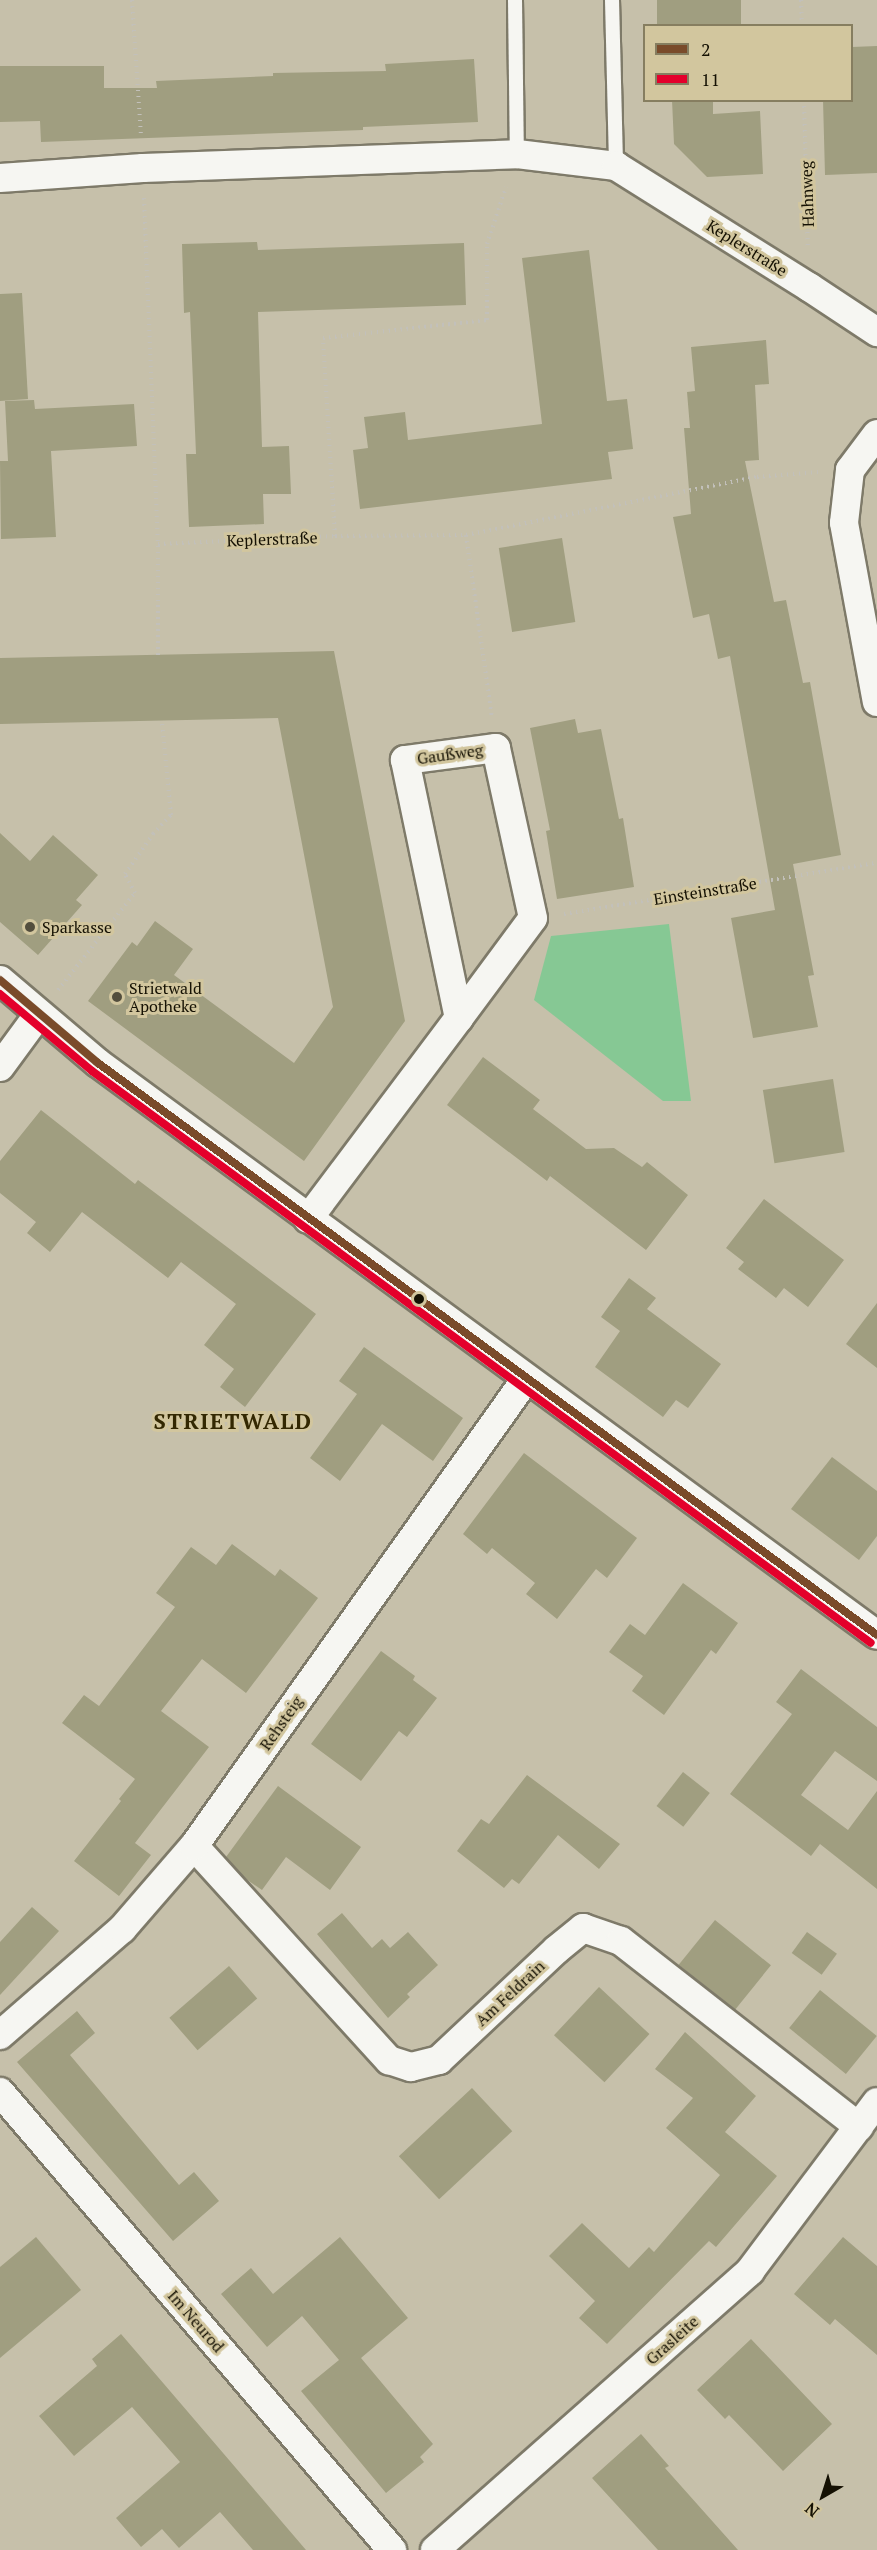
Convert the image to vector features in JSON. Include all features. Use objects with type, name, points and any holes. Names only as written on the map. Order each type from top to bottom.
[{"type":"street","name":"Keplerstraße","points":[[0,178],[143,168],[517,154],[615,166],[877,332]]},
{"type":"street","points":[[877,434],[850,470],[844,523],[877,702]]},
{"type":"street","name":"Gaußweg","points":[[459,1018],[405,760],[496,748],[533,918]]},
{"type":"street","points":[[308,1219],[533,918]]},
{"type":"street","points":[[0,980],[98,1063],[877,1635]]},
{"type":"street","points":[[0,1067],[39,1014]]},
{"type":"street","name":"Rehsteig","points":[[0,2035],[123,1929],[194,1846],[526,1379]]},
{"type":"street","name":"Am Feldrain","points":[[194,1846],[389,2060],[411,2067],[439,2060],[556,1950],[583,1928],[621,1941],[859,2127]]},
{"type":"street","name":"Im Neurod","points":[[0,2092],[392,2550]]},
{"type":"street","name":"Grasleite","points":[[435,2550],[750,2271],[877,2102]]},
{"type":"lane","points":[[515,0],[517,154]]},
{"type":"lane","points":[[612,0],[615,166]]},
{"type":"path","points":[[132,0],[143,168],[158,544],[158,655]]},
{"type":"path","points":[[801,0],[802,24]]},
{"type":"path","name":"Hahnweg","points":[[804,102],[809,287]]},
{"type":"path","points":[[335,536],[323,338],[487,320],[487,244],[495,217]]},
{"type":"path","name":"Keplerstraße","points":[[158,544],[335,536],[466,535],[757,477],[806,472]]},
{"type":"path","points":[[466,535],[496,748]]},
{"type":"path","points":[[39,1014],[135,893],[125,874],[153,834],[171,814],[162,720]]},
{"type":"path","name":"Einsteinstraße","points":[[533,918],[877,863]]},
{"type":"green space","points":[[669,924],[691,1101],[663,1101],[534,1000],[551,936]]},
{"type":"building","points":[[657,0],[741,0],[741,24],[657,24]]},
{"type":"building","points":[[877,46],[877,173],[825,175],[823,102],[853,102],[853,47]]},
{"type":"building","points":[[474,59],[478,122],[363,127],[363,130],[41,142],[40,121],[0,122],[0,66],[104,66],[104,88],[157,88],[156,81],[273,76],[273,73],[386,71],[385,64]]},
{"type":"building","points":[[672,102],[713,102],[713,114],[760,111],[763,174],[707,177],[674,144]]},
{"type":"building","points":[[257,242],[258,250],[464,243],[466,305],[258,312],[262,447],[289,446],[291,494],[263,494],[264,524],[189,527],[186,454],[196,454],[190,312],[184,313],[182,244]]},
{"type":"building","points":[[589,250],[607,401],[627,399],[633,449],[608,452],[612,479],[360,509],[353,450],[368,448],[364,417],[405,412],[408,440],[542,424],[522,258]]},
{"type":"building","points":[[22,293],[28,399],[0,401],[0,294]]},
{"type":"building","points":[[766,340],[769,384],[755,385],[759,460],[745,461],[774,602],[786,600],[803,683],[810,682],[841,855],[793,864],[814,975],[808,976],[818,1027],[753,1038],[731,918],[775,910],[730,656],[718,659],[709,614],[693,618],[673,517],[691,514],[684,428],[690,428],[687,392],[695,391],[691,347]]},
{"type":"building","points":[[34,400],[35,409],[134,404],[137,446],[51,451],[56,537],[1,539],[0,461],[8,461],[5,401]]},
{"type":"building","points":[[562,538],[575,622],[512,632],[499,548]]},
{"type":"building","points":[[334,651],[405,1021],[304,1161],[88,1001],[132,942],[137,946],[155,921],[193,949],[174,975],[294,1063],[333,1007],[278,718],[0,724],[0,658]]},
{"type":"building","points":[[575,719],[578,733],[601,729],[619,819],[623,818],[634,887],[557,899],[546,831],[550,830],[530,728]]},
{"type":"building","points":[[0,833],[30,861],[53,835],[98,875],[76,900],[82,905],[38,955],[0,922]]},
{"type":"building","points":[[483,1057],[540,1100],[533,1109],[586,1149],[614,1148],[642,1167],[647,1162],[688,1195],[646,1250],[550,1176],[547,1181],[447,1105]]},
{"type":"building","points":[[833,1079],[845,1152],[774,1163],[763,1090]]},
{"type":"building","points":[[41,1110],[135,1184],[138,1180],[316,1314],[245,1407],[220,1387],[234,1369],[204,1345],[236,1304],[181,1262],[168,1278],[82,1212],[50,1252],[27,1233],[36,1222],[0,1193],[0,1161]]},
{"type":"building","points":[[764,1199],[844,1260],[808,1307],[784,1288],[776,1298],[738,1269],[744,1262],[726,1248]]},
{"type":"building","points":[[629,1278],[656,1298],[647,1309],[721,1364],[688,1408],[676,1400],[663,1417],[595,1367],[620,1331],[601,1317]]},
{"type":"building","points":[[877,1303],[877,1368],[846,1344]]},
{"type":"building","points":[[364,1347],[463,1418],[433,1461],[382,1424],[340,1481],[310,1458],[357,1394],[339,1381]]},
{"type":"building","points":[[524,1453],[637,1538],[607,1578],[596,1569],[557,1619],[526,1594],[535,1583],[492,1548],[487,1554],[463,1534]]},
{"type":"building","points":[[832,1457],[877,1491],[877,1536],[859,1560],[791,1509]]},
{"type":"building","points":[[232,1544],[275,1576],[280,1569],[318,1598],[246,1693],[202,1659],[161,1711],[209,1747],[135,1843],[151,1855],[119,1896],[74,1861],[121,1801],[119,1799],[135,1779],[62,1723],[84,1695],[99,1706],[175,1607],[156,1593],[191,1547],[216,1565]]},
{"type":"building","points":[[683,1583],[738,1623],[716,1654],[711,1650],[664,1715],[632,1691],[643,1676],[609,1652],[630,1624],[645,1635]]},
{"type":"building","points":[[381,1651],[415,1676],[413,1680],[437,1698],[407,1737],[399,1731],[361,1781],[311,1744]]},
{"type":"building","points":[[801,1669],[877,1727],[877,1781],[835,1751],[801,1795],[848,1830],[877,1791],[877,1889],[820,1844],[811,1856],[730,1794],[792,1714],[776,1702]]},
{"type":"building","points":[[683,1772],[710,1793],[683,1827],[657,1806]]},
{"type":"building","points":[[527,1775],[620,1844],[599,1869],[558,1835],[519,1884],[512,1879],[504,1888],[457,1851],[481,1819],[489,1824]]},
{"type":"building","points":[[278,1786],[361,1847],[330,1890],[286,1857],[262,1890],[246,1879],[226,1857]]},
{"type":"building","points":[[32,1907],[59,1931],[0,1995],[0,1942]]},
{"type":"building","points":[[342,1913],[372,1948],[382,1939],[390,1948],[408,1932],[438,1965],[407,1994],[410,1997],[388,2018],[317,1934]]},
{"type":"building","points":[[715,1920],[771,1965],[734,2010],[678,1965]]},
{"type":"building","points":[[807,1932],[837,1954],[822,1975],[792,1953]]},
{"type":"building","points":[[229,1966],[257,1998],[198,2050],[169,2018]]},
{"type":"building","points":[[599,1987],[649,2034],[604,2082],[554,2035]]},
{"type":"building","points":[[820,1990],[877,2036],[846,2074],[789,2028]]},
{"type":"building","points":[[77,2011],[95,2033],[70,2055],[179,2185],[194,2172],[219,2201],[173,2241],[17,2062]]},
{"type":"building","points":[[685,2032],[756,2096],[725,2132],[777,2176],[716,2247],[709,2241],[607,2344],[579,2318],[595,2301],[549,2256],[582,2223],[629,2268],[649,2247],[654,2252],[720,2175],[666,2128],[693,2098],[655,2069]]},
{"type":"building","points":[[472,2088],[512,2131],[439,2199],[399,2156]]},
{"type":"building","points":[[36,2237],[81,2290],[0,2358],[0,2267]]},
{"type":"building","points":[[340,2237],[408,2318],[361,2358],[433,2444],[420,2457],[424,2462],[386,2493],[301,2391],[339,2360],[302,2316],[267,2347],[221,2294],[251,2268],[273,2294]]},
{"type":"building","points":[[843,2237],[877,2266],[877,2355],[835,2319],[830,2325],[794,2294]]},
{"type":"building","points":[[121,2334],[306,2550],[253,2550],[220,2512],[179,2548],[162,2529],[141,2547],[116,2518],[180,2462],[132,2407],[74,2456],[39,2416],[97,2366],[92,2359]]},
{"type":"building","points":[[751,2339],[832,2424],[783,2471],[729,2415],[725,2419],[697,2390]]},
{"type":"building","points":[[641,2434],[669,2466],[665,2468],[738,2550],[658,2550],[592,2478]]},
{"type":"transit line","name":"2","points":[[0,980],[98,1063],[877,1635]]},
{"type":"transit line","name":"11","points":[[0,994],[92,1071],[871,1643]]},
{"type":"place","name":"Sparkasse","points":[[30,927]]},
{"type":"place","name":"Strietwald Apotheke","points":[[117,997]]},
{"type":"district","name":"STRIETWALD","points":[[233,1421]]}]
